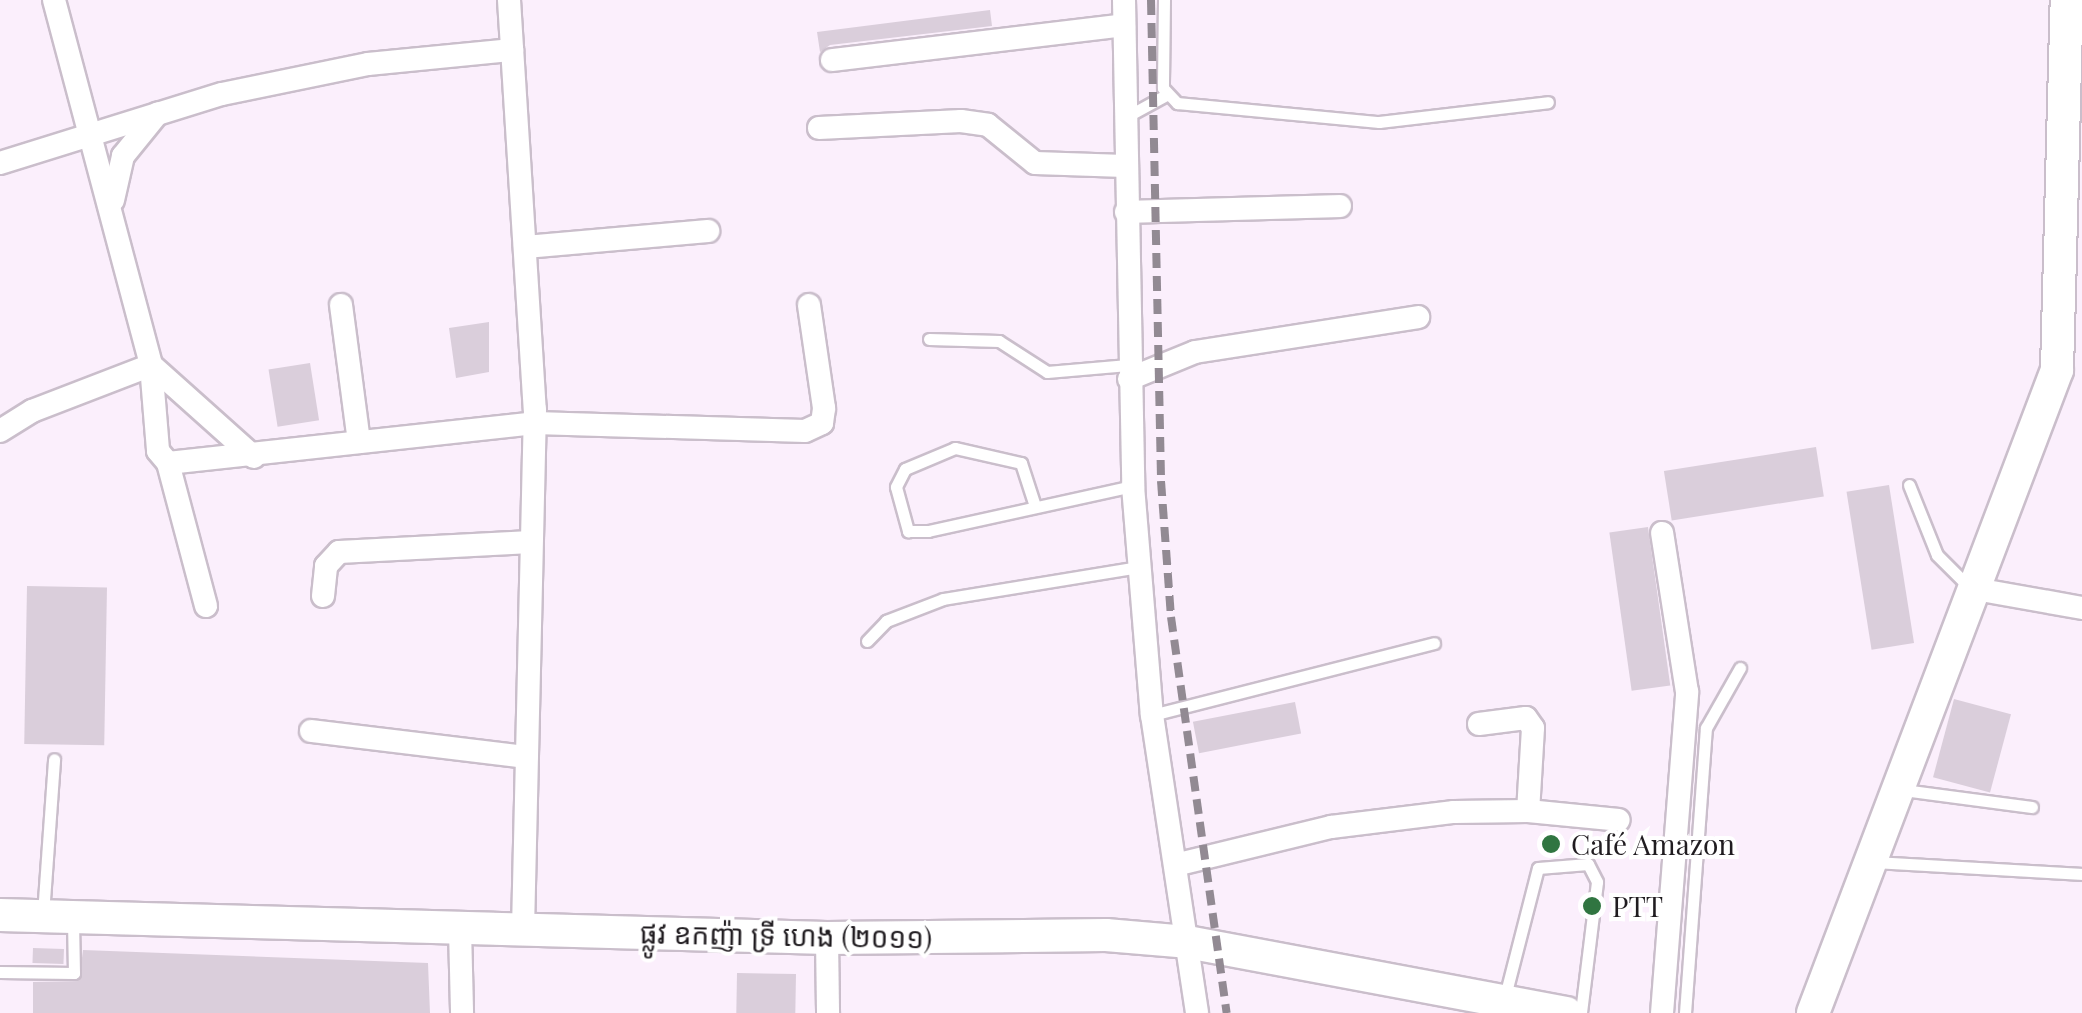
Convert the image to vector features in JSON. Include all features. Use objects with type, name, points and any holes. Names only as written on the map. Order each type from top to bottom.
[{"type":"main road","points":[[1813,1013],[1970,588],[2070,368],[2067,0]]},
{"type":"main road","name":"ផ្លូវ ឧកញ៉ា ទ្រី ហេង (២០១១)","points":[[0,915],[827,938],[1106,935],[1186,942],[1566,1013]]},
{"type":"street","points":[[54,0],[151,365],[158,451],[168,463],[206,606]]},
{"type":"street","points":[[509,0],[535,422],[523,930]]},
{"type":"street","points":[[1124,0],[1133,486],[1152,715],[1197,1013]]},
{"type":"street","points":[[832,60],[1124,26]]},
{"type":"street","points":[[0,163],[158,112],[368,64],[512,50]]},
{"type":"street","points":[[112,209],[123,156],[158,112]]},
{"type":"street","points":[[819,128],[961,121],[988,125],[1035,163],[1125,166]]},
{"type":"street","points":[[1126,212],[1340,206]]},
{"type":"street","points":[[525,248],[708,231]]},
{"type":"street","points":[[341,305],[359,442]]},
{"type":"street","points":[[168,463],[535,422],[805,431],[822,424],[824,408],[810,305]]},
{"type":"street","points":[[1128,372],[1195,352],[1418,317]]},
{"type":"street","points":[[0,431],[32,411],[151,365]]},
{"type":"street","points":[[151,365],[254,456]]},
{"type":"street","points":[[1662,533],[1687,692],[1662,1013]]},
{"type":"street","points":[[323,596],[326,566],[339,552],[531,542]]},
{"type":"street","points":[[1970,588],[2082,608]]},
{"type":"street","points":[[1479,724],[1526,718],[1532,728],[1528,811]]},
{"type":"street","points":[[312,730],[526,757]]},
{"type":"street","points":[[1174,865],[1331,827],[1528,811],[1619,820]]},
{"type":"street","points":[[460,930],[462,1013]]},
{"type":"street","points":[[827,938],[828,1013]]},
{"type":"lane","points":[[1164,0],[1166,95]]},
{"type":"lane","points":[[1166,95],[1176,103],[1340,122],[1548,102]]},
{"type":"lane","points":[[1125,118],[1166,95]]},
{"type":"lane","points":[[929,339],[998,341],[1047,372],[1128,372]]},
{"type":"lane","points":[[1034,504],[1021,463],[955,448],[905,469],[896,486],[908,531],[1133,486]]},
{"type":"lane","points":[[1909,485],[1937,554],[1970,588]]},
{"type":"lane","points":[[867,641],[886,621],[942,599],[1139,567]]},
{"type":"lane","points":[[1152,715],[1434,643]]},
{"type":"lane","points":[[1685,1013],[1706,728],[1740,668]]},
{"type":"lane","points":[[0,972],[74,973],[58,917],[54,759]]},
{"type":"lane","points":[[1894,788],[2032,807]]},
{"type":"lane","points":[[1866,861],[2082,874]]},
{"type":"lane","points":[[1504,1001],[1538,868],[1588,864],[1597,882],[1581,1013]]},
{"type":"building","points":[[990,10],[992,26],[830,45],[820,52],[817,32]]},
{"type":"building","points":[[489,322],[489,372],[456,378],[449,328]]},
{"type":"building","points":[[310,363],[319,420],[278,427],[269,370]]},
{"type":"building","points":[[1816,447],[1824,496],[1672,520],[1664,471]]},
{"type":"building","points":[[1889,485],[1914,643],[1872,650],[1847,492]]},
{"type":"building","points":[[1648,527],[1670,685],[1632,691],[1609,532]]},
{"type":"building","points":[[27,586],[107,587],[104,745],[24,744]]},
{"type":"building","points":[[1954,699],[2011,714],[1990,793],[1933,777]]},
{"type":"building","points":[[1295,702],[1301,733],[1199,753],[1193,722]]},
{"type":"building","points":[[33,948],[64,949],[63,964],[32,963]]},
{"type":"building","points":[[83,950],[428,963],[430,1013],[33,1013],[33,982],[79,981]]},
{"type":"building","points":[[737,973],[796,974],[795,1013],[736,1013]]},
{"type":"railway","points":[[1151,0],[1161,481],[1171,617],[1227,1013]]},
{"type":"place","name":"Café Amazon","points":[[1551,844]]},
{"type":"place","name":"PTT","points":[[1592,906]]}]
